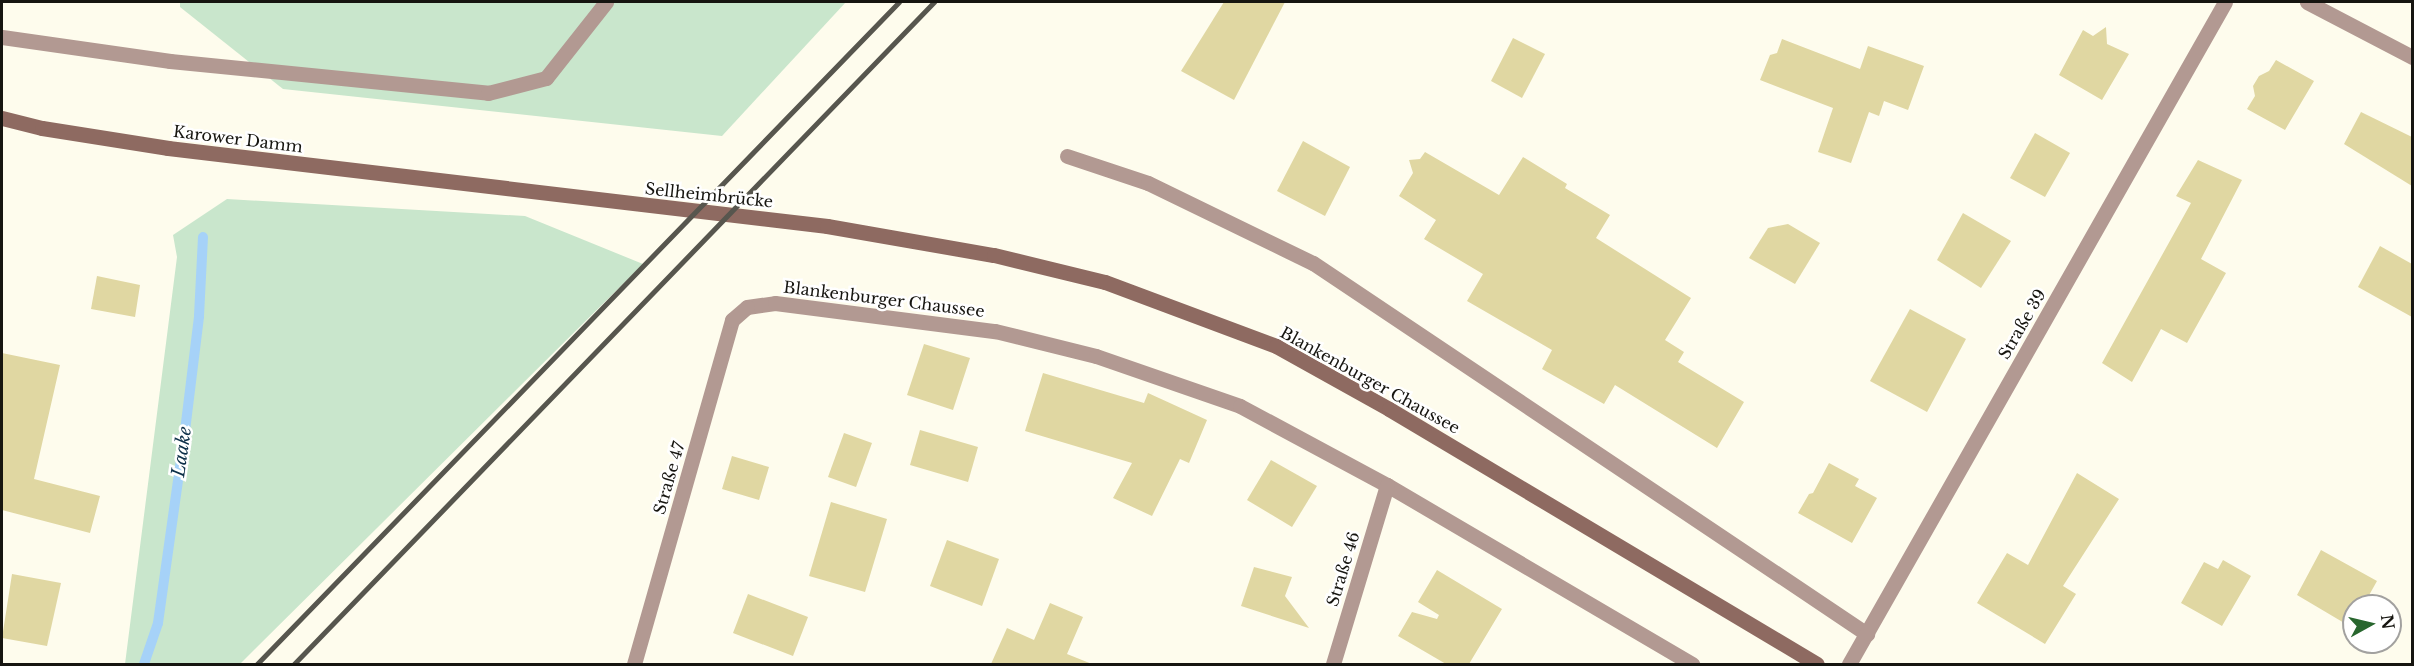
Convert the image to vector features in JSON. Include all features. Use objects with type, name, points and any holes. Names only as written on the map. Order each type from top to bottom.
[{"type":"main road","name":"Karower Damm","points":[[2,118],[42,128],[168,148],[588,200]]},
{"type":"main road","name":"Sellheimbrücke","points":[[588,200],[827,226]]},
{"type":"main road","name":"Blankenburger Chaussee","points":[[827,226],[994,255],[1105,282],[1276,346],[1389,409],[1817,664]]},
{"type":"street","points":[[2,37],[170,62],[488,93],[546,78],[606,2]]},
{"type":"street","name":"Straße 39","points":[[1849,664],[2225,2]]},
{"type":"street","points":[[2307,2],[2412,57]]},
{"type":"street","points":[[1067,156],[1148,183],[1313,263],[1867,634]]},
{"type":"street","name":"Blankenburger Chaussee","points":[[747,307],[775,303],[994,331],[1096,356],[1240,406],[1387,485],[1692,664]]},
{"type":"street","name":"Straße 47","points":[[634,664],[732,320],[747,307]]},
{"type":"street","name":"Straße 46","points":[[1333,664],[1387,485]]},
{"type":"green space","points":[[180,2],[846,2],[722,136],[283,89],[180,7]]},
{"type":"green space","points":[[227,199],[525,216],[643,264],[240,664],[125,664],[177,257],[173,235]]},
{"type":"building","points":[[1224,2],[1285,2],[1234,100],[1181,71]]},
{"type":"building","points":[[2106,27],[2107,44],[2129,54],[2102,100],[2059,75],[2083,30],[2093,36]]},
{"type":"building","points":[[1513,38],[1545,54],[1522,98],[1491,81]]},
{"type":"building","points":[[1782,39],[1860,69],[1868,46],[1924,66],[1908,110],[1884,101],[1879,116],[1869,112],[1851,163],[1818,152],[1833,108],[1760,80],[1770,55],[1777,53]]},
{"type":"building","points":[[2276,60],[2314,81],[2285,130],[2247,109],[2255,96],[2253,86],[2259,76],[2269,71]]},
{"type":"building","points":[[2361,112],[2412,137],[2412,186],[2344,144]]},
{"type":"building","points":[[2035,133],[2070,153],[2045,197],[2010,178]]},
{"type":"building","points":[[1303,141],[1350,167],[1325,216],[1277,191]]},
{"type":"building","points":[[1425,152],[1499,195],[1523,157],[1567,184],[1565,188],[1610,215],[1596,238],[1691,298],[1665,340],[1684,352],[1678,362],[1744,402],[1717,448],[1615,385],[1604,404],[1542,369],[1552,350],[1467,301],[1483,274],[1424,239],[1436,220],[1399,196],[1413,173],[1409,160],[1420,159]]},
{"type":"building","points":[[2198,160],[2242,180],[2201,259],[2226,273],[2187,343],[2161,329],[2132,382],[2102,363],[2191,203],[2176,196]]},
{"type":"building","points":[[1963,213],[2011,241],[1981,288],[1937,260]]},
{"type":"building","points":[[1788,224],[1820,243],[1795,284],[1749,258],[1768,228]]},
{"type":"building","points":[[2380,246],[2412,264],[2412,317],[2358,287]]},
{"type":"building","points":[[97,276],[140,285],[135,317],[91,309]]},
{"type":"building","points":[[1910,309],[1966,339],[1927,412],[1870,381]]},
{"type":"building","points":[[924,344],[970,358],[953,410],[907,395]]},
{"type":"building","points":[[2,353],[60,365],[34,479],[100,496],[90,533],[2,510]]},
{"type":"building","points":[[1043,373],[1144,403],[1148,393],[1207,420],[1189,463],[1180,459],[1152,516],[1113,498],[1132,463],[1025,431]]},
{"type":"building","points":[[920,430],[978,447],[968,482],[910,465]]},
{"type":"building","points":[[844,433],[872,443],[856,487],[828,477]]},
{"type":"building","points":[[732,456],[769,467],[759,500],[722,489]]},
{"type":"building","points":[[1271,460],[1317,486],[1292,527],[1247,500]]},
{"type":"building","points":[[1829,463],[1859,479],[1855,486],[1877,498],[1852,543],[1798,513],[1809,494],[1813,493]]},
{"type":"building","points":[[2077,473],[2119,499],[2063,586],[2076,594],[2045,644],[1977,603],[2007,553],[2028,565]]},
{"type":"building","points":[[831,502],[887,519],[865,592],[809,576]]},
{"type":"building","points":[[947,540],[999,559],[982,606],[930,586]]},
{"type":"building","points":[[2321,550],[2377,581],[2370,594],[2342,594],[2342,622],[2297,595]]},
{"type":"building","points":[[2223,560],[2251,576],[2222,626],[2181,603],[2204,562],[2218,569]]},
{"type":"building","points":[[1254,567],[1292,577],[1285,596],[1309,628],[1241,606]]},
{"type":"building","points":[[1437,570],[1502,609],[1469,664],[1446,664],[1398,636],[1412,612],[1437,619],[1439,615],[1418,602]]},
{"type":"building","points":[[12,574],[61,583],[47,646],[2,638]]},
{"type":"building","points":[[748,594],[808,617],[793,656],[733,633]]},
{"type":"building","points":[[1050,603],[1083,617],[1067,654],[1092,664],[991,664],[1007,628],[1034,640]]},
{"type":"waterway","name":"Laake","points":[[144,664],[158,623],[184,439],[199,316],[203,237]]},
{"type":"railway","points":[[257,664],[899,2]]},
{"type":"railway","points":[[294,664],[934,2]]}]
